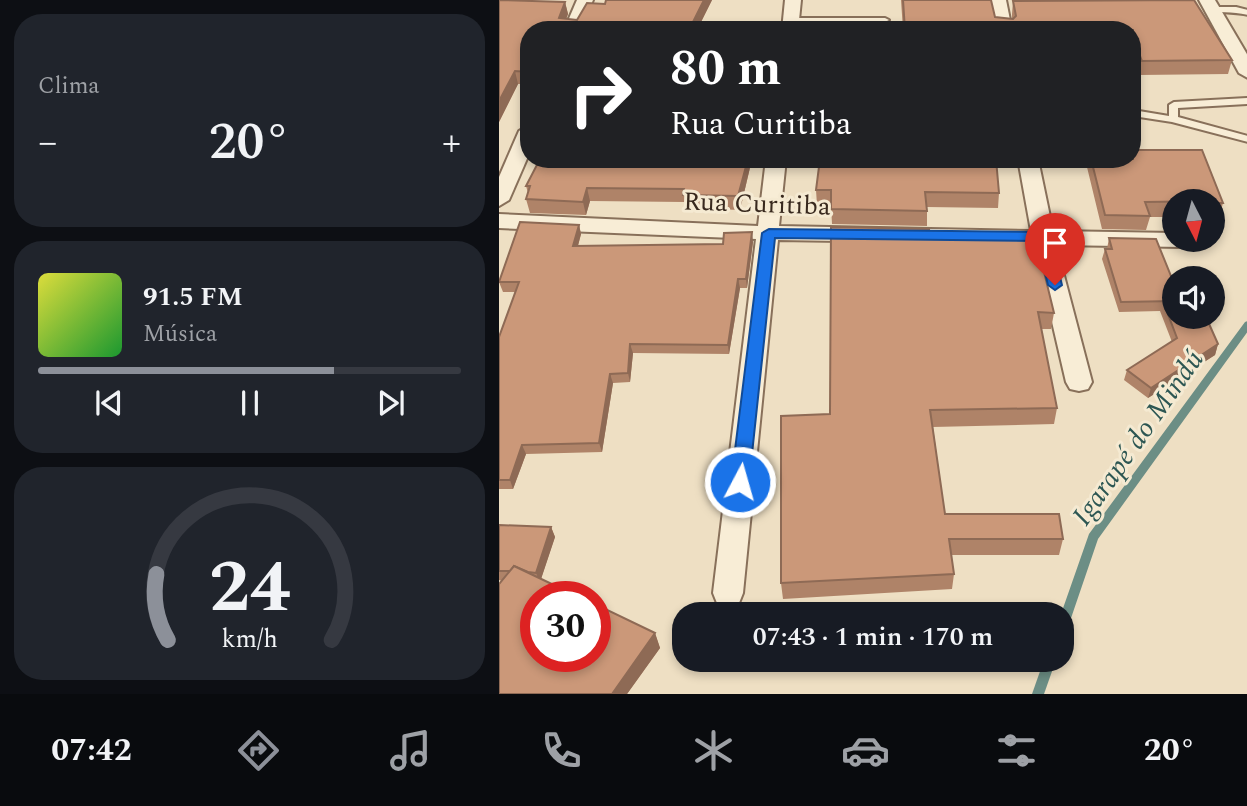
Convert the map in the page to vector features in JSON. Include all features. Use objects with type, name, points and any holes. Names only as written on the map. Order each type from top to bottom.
[{"type":"street","points":[[576,21],[585,0]]},
{"type":"street","points":[[790,21],[793,0]]},
{"type":"street","points":[[998,0],[1002,21]]},
{"type":"street","points":[[1209,4],[1247,73]]},
{"type":"street","points":[[499,200],[520,152]]},
{"type":"street","points":[[728,593],[775,168]]},
{"type":"street","points":[[1030,168],[1043,237],[1079,382]]},
{"type":"street","name":"Rua Curitiba","points":[[499,221],[769,233],[1162,240]]},
{"type":"lane","points":[[1209,4],[1247,12]]},
{"type":"lane","points":[[866,21],[885,20]]},
{"type":"lane","points":[[1173,119],[1174,105],[1247,100]]},
{"type":"lane","points":[[1141,114],[1173,119],[1247,139]]},
{"type":"building","points":[[499,0],[565,2],[559,18],[577,20],[587,3],[605,4],[606,0],[704,0],[694,21],[520,21],[520,71],[515,71],[499,101]]},
{"type":"building","points":[[903,0],[991,0],[995,17],[1013,19],[1016,16],[1013,1],[1194,0],[1232,60],[1142,61],[1141,21],[904,21]]},
{"type":"building","points":[[1141,150],[1202,150],[1217,189],[1162,189],[1162,202],[1145,202],[1150,216],[1105,215],[1093,168],[1141,168]]},
{"type":"building","points":[[535,168],[746,168],[738,196],[683,195],[684,189],[587,188],[583,202],[526,199],[530,186],[526,186]]},
{"type":"building","points":[[819,168],[997,168],[999,193],[925,192],[927,211],[831,209],[831,190],[816,190]]},
{"type":"building","points":[[520,222],[579,225],[573,246],[723,244],[724,233],[752,232],[746,279],[738,279],[728,345],[630,344],[628,373],[610,374],[599,443],[522,445],[510,480],[499,480],[499,337],[519,282],[499,282]]},
{"type":"building","points":[[831,227],[929,229],[930,239],[1036,239],[1054,313],[1038,312],[1057,408],[930,410],[945,514],[1059,514],[1063,539],[949,539],[954,574],[781,583],[781,416],[830,414]]},
{"type":"building","points":[[1109,238],[1156,239],[1167,266],[1162,266],[1162,301],[1121,302],[1105,249],[1112,249]]},
{"type":"building","points":[[1174,329],[1211,329],[1218,344],[1151,388],[1127,370],[1177,338]]},
{"type":"building","points":[[499,525],[551,527],[536,573],[514,566],[510,571],[499,571]]},
{"type":"building","points":[[514,566],[545,581],[520,581],[520,672],[611,672],[611,612],[655,633],[612,694],[499,694],[499,584]]},
{"type":"waterway","name":"Igarapé do Mindú","points":[[1071,602],[1093,537],[1248,324]]},
{"type":"waterway","name":"Igarapé do Mindú","points":[[1038,694],[1046,672]]},
{"type":"route","points":[[740,482],[769,233],[1043,237],[1055,285]]}]
